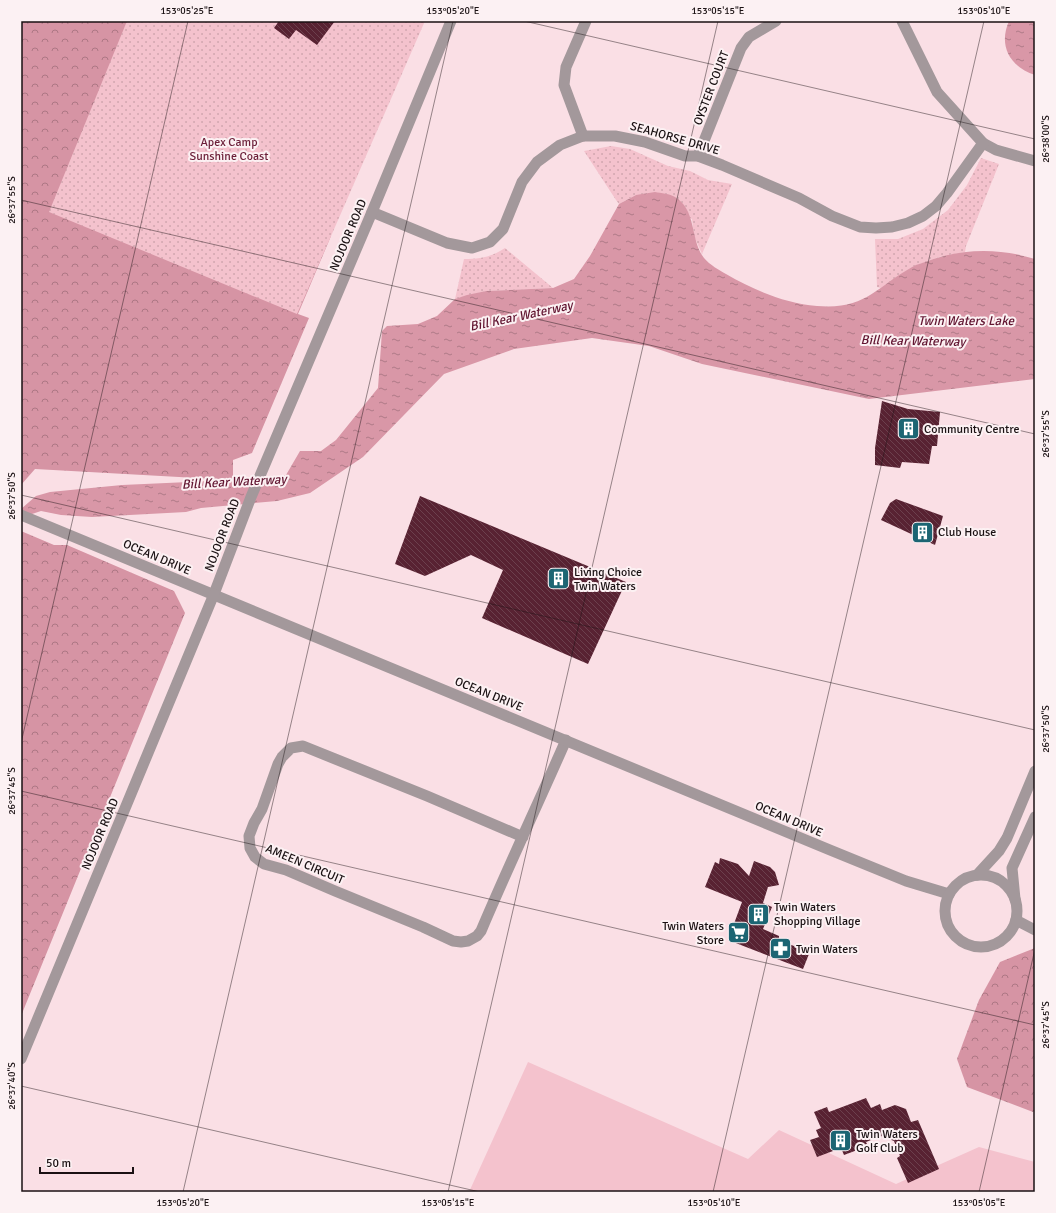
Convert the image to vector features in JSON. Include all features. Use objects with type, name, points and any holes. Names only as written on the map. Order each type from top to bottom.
[{"type":"street","name":"NOJOOR ROAD","points":[[21,1059],[214,594],[260,473],[372,212],[451,21]]},
{"type":"street","points":[[584,136],[564,85],[566,67],[586,21]]},
{"type":"street","name":"OYSTER COURT","points":[[698,156],[741,48],[749,37],[776,21]]},
{"type":"street","points":[[902,21],[937,92],[982,143],[1002,152],[1035,161]]},
{"type":"street","name":"SEAHORSE DRIVE","points":[[372,212],[447,243],[472,248],[490,242],[503,229],[522,182],[537,162],[560,145],[584,136],[615,136],[645,142],[685,156],[698,156],[799,198],[832,216],[860,227],[892,227],[908,223],[923,216],[936,206],[947,193],[982,143]]},
{"type":"street","name":"OCEAN DRIVE","points":[[21,515],[906,881],[949,894]]},
{"type":"street","name":"AMEEN CIRCUIT","points":[[523,837],[303,746],[291,748],[282,757],[262,809],[251,831],[249,842],[250,848],[255,857],[264,864],[286,870],[423,926],[453,941],[461,942],[472,939],[478,936],[481,931],[507,870],[523,837],[566,740]]},
{"type":"street","points":[[977,875],[999,851],[1007,838],[1032,788],[1035,771]]},
{"type":"street","points":[[1015,899],[1006,886],[993,877],[977,875],[956,885],[949,894],[945,905],[945,917],[949,928],[956,938],[966,944],[978,947],[991,946],[1002,941],[1011,932],[1016,920],[1017,910],[1012,868],[1035,817]]},
{"type":"street","points":[[1016,920],[1035,930]]},
{"type":"green space","points":[[21,21],[192,21],[331,236],[298,314],[309,318],[252,453],[233,460],[233,480],[35,469],[21,485]]},
{"type":"green space","name":"Apex Camp Sunshine Coast","points":[[127,21],[425,21],[297,314],[49,212]]},
{"type":"green space","points":[[611,146],[630,149],[668,166],[690,171],[708,180],[732,184],[702,254],[694,236],[692,219],[636,195],[619,204],[584,151]]},
{"type":"green space","points":[[981,158],[999,164],[966,246],[965,252],[939,257],[912,267],[881,288],[877,287],[875,239],[898,239],[923,229],[948,210],[967,185]]},
{"type":"green space","points":[[505,248],[553,288],[486,291],[455,299],[464,259],[486,257]]},
{"type":"green space","points":[[21,531],[54,545],[67,545],[174,591],[185,613],[21,1016]]},
{"type":"green space","points":[[1035,948],[1035,1111],[1033,1112],[967,1087],[957,1059],[979,1000],[1000,962]]},
{"type":"green space","name":"Twin Waters Golf Club","points":[[528,1062],[748,1159],[779,1130],[896,1184],[979,1147],[1035,1162],[1035,1192],[469,1192]]},
{"type":"water","points":[[1009,21],[1035,21],[1035,75],[1019,67],[1008,54],[1005,39]]},
{"type":"water","name":"Twin Waters Lake","points":[[655,192],[675,197],[687,209],[700,251],[704,258],[712,265],[720,271],[758,290],[793,302],[817,306],[847,305],[869,296],[914,266],[955,254],[995,251],[1022,255],[1035,259],[1035,379],[869,399],[702,364],[649,346],[592,338],[514,349],[444,374],[363,457],[310,493],[277,501],[201,508],[186,512],[92,517],[61,515],[41,511],[21,520],[21,509],[36,496],[50,492],[122,485],[233,480],[248,482],[286,475],[300,451],[321,451],[336,440],[378,388],[382,331],[387,326],[418,324],[437,316],[455,299],[467,295],[486,291],[553,288],[574,279],[590,256],[619,204],[636,195]]},
{"type":"building","points":[[279,21],[335,21],[317,45],[296,30],[289,39],[274,28]]},
{"type":"building","name":"Community Centre","points":[[882,401],[908,409],[940,412],[937,446],[932,446],[929,464],[902,462],[900,468],[875,465],[875,448]]},
{"type":"building","name":"Living Choice Twin Waters","points":[[420,496],[626,582],[588,664],[482,618],[503,570],[471,555],[425,576],[395,564]]},
{"type":"building","name":"Club House","points":[[896,499],[943,516],[935,545],[881,520],[890,503]]},
{"type":"building","name":"Twin Waters Shopping Village","points":[[720,858],[738,864],[749,876],[754,861],[770,867],[775,872],[779,885],[768,887],[763,903],[772,907],[763,929],[779,936],[779,940],[794,946],[796,943],[811,949],[803,969],[728,940],[742,902],[705,887],[715,862],[719,864]]},
{"type":"building","name":"Twin Waters Golf Club","points":[[866,1098],[871,1108],[880,1104],[882,1110],[895,1105],[906,1109],[911,1122],[918,1120],[939,1169],[908,1183],[897,1158],[900,1156],[894,1141],[881,1136],[866,1142],[868,1146],[844,1155],[841,1148],[817,1157],[810,1140],[819,1137],[816,1130],[821,1128],[814,1112],[827,1107],[829,1112]]},
{"type":"place","name":"Community Centre","points":[[908,429]]},
{"type":"place","name":"Club House","points":[[923,532]]},
{"type":"place","name":"Living Choice Twin Waters","points":[[559,579]]},
{"type":"place","name":"Twin Waters Shopping Village","points":[[758,914]]},
{"type":"place","name":"Twin Waters Store","points":[[739,933]]},
{"type":"place","name":"Twin Waters","points":[[781,949]]},
{"type":"place","name":"Twin Waters Golf Club","points":[[840,1141]]},
{"type":"water label","name":"Bill Kear Waterway","points":[[521,315]]},
{"type":"water label","name":"Bill Kear Waterway","points":[[913,340]]},
{"type":"water label","name":"Bill Kear Waterway","points":[[234,481]]}]
